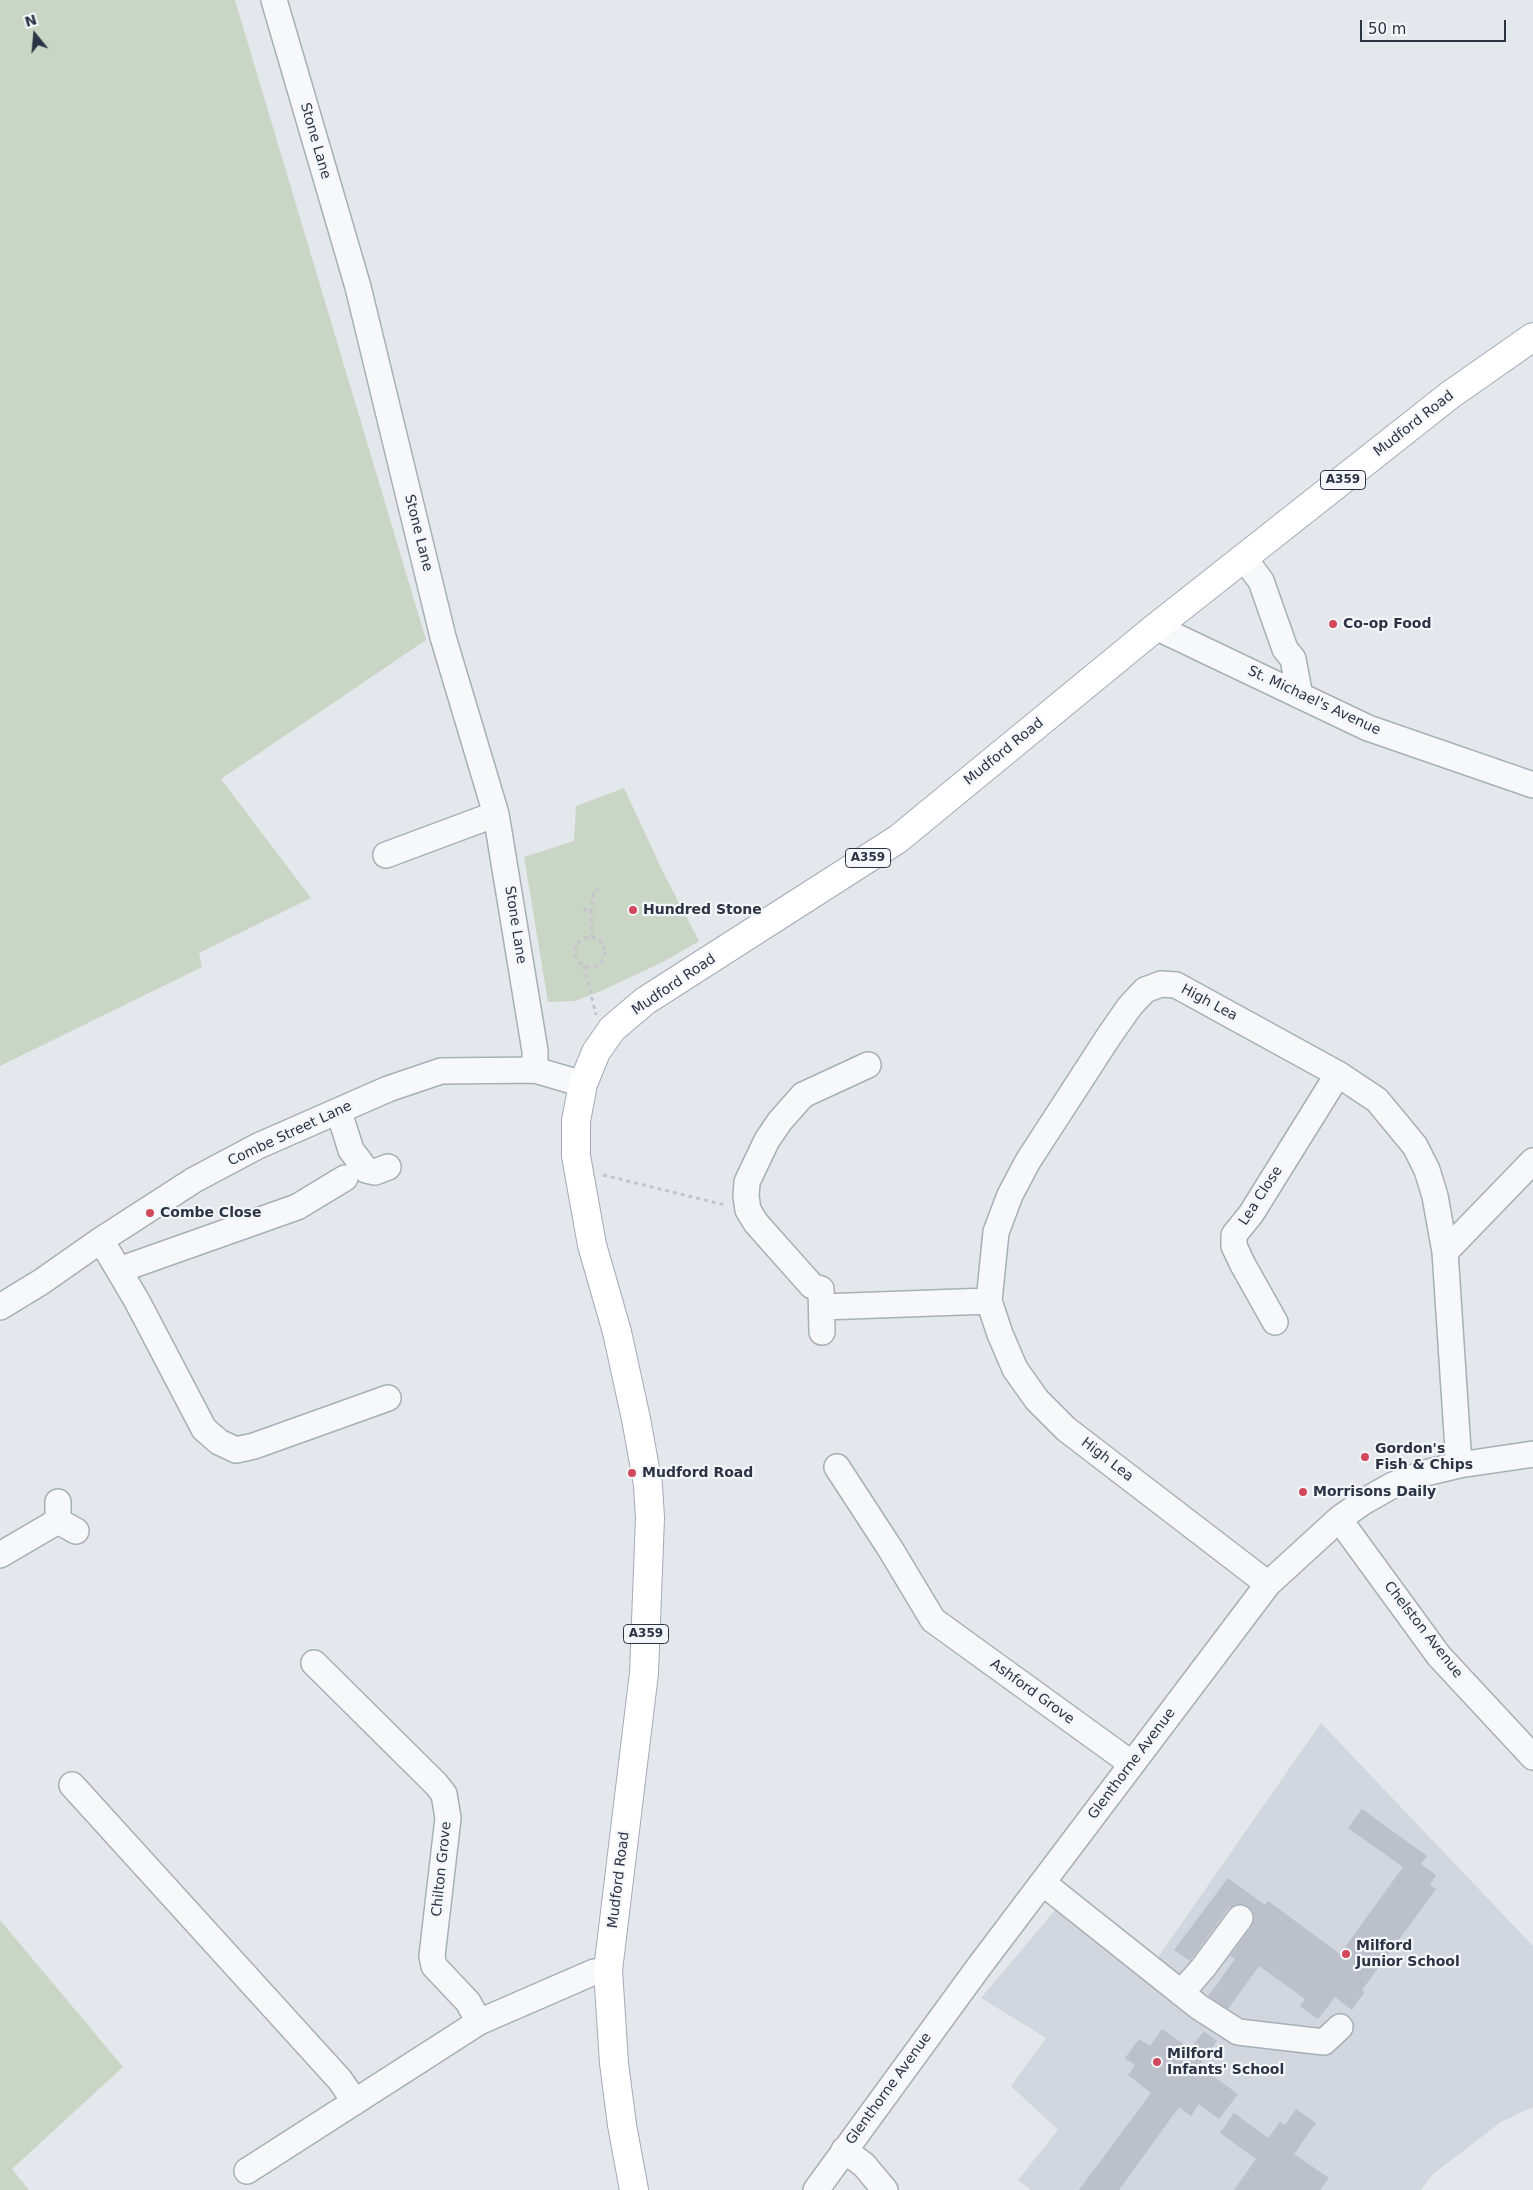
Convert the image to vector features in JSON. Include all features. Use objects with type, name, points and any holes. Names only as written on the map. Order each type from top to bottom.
[{"type":"main road","name":"Mudford Road","points":[[634,2190],[622,2125],[614,2062],[608,1970],[644,1673],[650,1518],[648,1485],[636,1419],[617,1332],[592,1246],[576,1156],[576,1121],[583,1084],[596,1052],[612,1029],[645,1001],[898,839],[1156,627],[1450,394],[1533,337]]},
{"type":"street","name":"Stone Lane","points":[[274,0],[358,286],[443,637],[496,814],[535,1051],[535,1070]]},
{"type":"street","points":[[1244,558],[1261,581],[1285,649],[1293,659],[1300,696]]},
{"type":"street","name":"St. Michael's Avenue","points":[[1156,627],[1368,728],[1533,785]]},
{"type":"street","points":[[386,855],[496,814]]},
{"type":"street","name":"High Lea","points":[[1268,1584],[1066,1429],[1037,1400],[1015,1369],[1000,1334],[989,1301],[996,1232],[1010,1195],[1028,1161],[1109,1036],[1130,1006],[1145,990],[1161,984],[1176,985],[1338,1074],[1377,1100],[1415,1146],[1426,1170],[1434,1196],[1445,1252],[1459,1465]]},
{"type":"street","points":[[822,1332],[817,1296],[756,1223],[748,1210],[746,1196],[748,1182],[767,1140],[780,1121],[803,1095],[868,1065]]},
{"type":"street","name":"Combe Street Lane","points":[[0,1307],[42,1282],[101,1240],[202,1176],[258,1146],[388,1089],[441,1070],[535,1070],[583,1084]]},
{"type":"street","name":"Lea Close","points":[[1275,1322],[1234,1246],[1234,1235],[1251,1214],[1338,1074]]},
{"type":"street","points":[[339,1112],[351,1150],[366,1170],[375,1172],[388,1167]]},
{"type":"street","points":[[1445,1252],[1533,1161]]},
{"type":"street","points":[[119,1270],[296,1207],[345,1178]]},
{"type":"street","points":[[101,1240],[204,1429],[219,1442],[236,1450],[254,1446],[388,1398]]},
{"type":"street","points":[[817,1296],[989,1301]]},
{"type":"street","name":"Glenthorne Avenue","points":[[816,2190],[1043,1882],[1268,1584],[1339,1519],[1392,1485],[1424,1473],[1459,1465],[1533,1454]]},
{"type":"street","name":"Ashford Grove","points":[[837,1467],[891,1550],[933,1620],[1132,1764]]},
{"type":"street","points":[[0,1555],[64,1518]]},
{"type":"street","name":"Chelston Avenue","points":[[1339,1519],[1440,1656],[1533,1757]]},
{"type":"street","name":"Chilton Grove","points":[[314,1663],[444,1794],[448,1818],[432,1956],[434,1966],[468,2002],[479,2022]]},
{"type":"street","points":[[72,1785],[340,2080],[355,2102]]},
{"type":"street","points":[[1043,1882],[1181,1993],[1238,2032],[1324,2042],[1340,2027]]},
{"type":"street","points":[[1181,1993],[1203,1968],[1240,1918]]},
{"type":"street","points":[[247,2172],[479,2022],[594,1972],[608,1970]]},
{"type":"street","points":[[844,2150],[864,2165],[885,2190]]},
{"type":"path","points":[[592,937],[591,910],[594,890],[603,890]]},
{"type":"path","points":[[583,910],[591,910]]},
{"type":"path","points":[[592,937],[597,938],[604,946],[605,956],[595,967],[584,966],[577,960],[574,950],[582,939],[592,937]]},
{"type":"path","points":[[584,966],[596,1018]]},
{"type":"path","points":[[578,1170],[748,1210]]},
{"type":"shaded area","points":[[1321,1723],[1533,1946],[1533,2107],[1501,2122],[1433,2174],[1421,2190],[1031,2190],[1018,2180],[1058,2130],[1011,2086],[1046,2038],[981,1998],[1067,1896],[1154,1963]]},
{"type":"green space","points":[[0,0],[235,0],[426,640],[221,779],[311,898],[199,953],[202,967],[0,1066]]},
{"type":"green space","points":[[624,788],[662,870],[699,941],[665,961],[601,991],[575,1001],[548,1002],[524,857],[574,841],[576,806]]},
{"type":"green space","points":[[0,1920],[123,2067],[12,2169],[29,2190],[0,2190]]},
{"type":"building","points":[[1362,1809],[1427,1856],[1421,1864],[1436,1875],[1430,1885],[1436,1889],[1362,1990],[1365,1992],[1352,2010],[1335,1997],[1318,2019],[1300,2006],[1305,1999],[1259,1966],[1228,2009],[1208,1996],[1235,1959],[1230,1956],[1252,1926],[1253,1912],[1248,1906],[1242,1904],[1234,1905],[1228,1909],[1190,1961],[1174,1950],[1228,1878],[1265,1905],[1268,1901],[1340,1954],[1403,1867],[1348,1828]]},
{"type":"building","points":[[1162,2029],[1190,2049],[1204,2031],[1217,2041],[1199,2066],[1238,2094],[1219,2119],[1199,2104],[1191,2116],[1179,2107],[1119,2190],[1079,2190],[1151,2093],[1128,2075],[1135,2065],[1125,2058],[1139,2039],[1150,2046]]},
{"type":"building","points":[[1296,2109],[1316,2123],[1294,2154],[1329,2178],[1320,2190],[1234,2190],[1256,2159],[1220,2133],[1234,2113],[1268,2138],[1280,2122],[1285,2125]]},
{"type":"place","name":"Co-op Food","points":[[1333,624]]},
{"type":"place","name":"Hundred Stone","points":[[633,910]]},
{"type":"place","name":"Combe Close","points":[[150,1213]]},
{"type":"place","name":"Gordon's Fish & Chips","points":[[1365,1457]]},
{"type":"place","name":"Mudford Road","points":[[632,1473]]},
{"type":"place","name":"Morrisons Daily","points":[[1303,1492]]},
{"type":"place","name":"Milford Junior School","points":[[1346,1954]]},
{"type":"place","name":"Milford Infants' School","points":[[1157,2062]]}]
